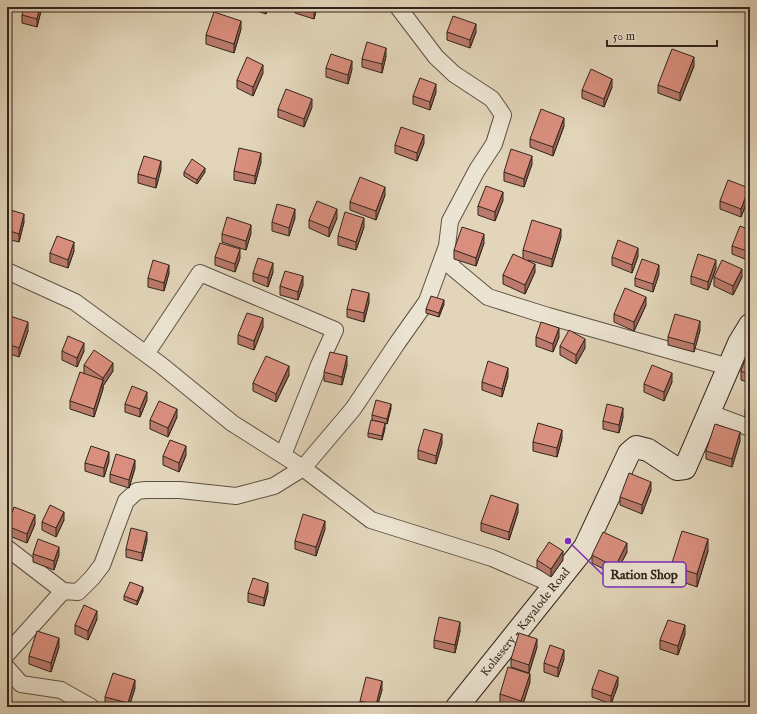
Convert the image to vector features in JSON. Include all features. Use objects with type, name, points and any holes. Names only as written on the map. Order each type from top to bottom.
[{"type":"main road","name":"Kolassery - Kayalode Road","points":[[457,707],[585,547],[629,453],[636,447],[648,450],[677,469],[685,468],[739,343],[750,325]]},
{"type":"street","points":[[7,548],[63,591],[78,592],[102,565],[126,501],[137,491],[180,490],[236,496],[274,486],[303,468],[353,409],[398,342],[428,301],[447,246],[450,221],[477,170],[494,144],[503,115],[492,99],[454,74],[436,57],[398,7]]},
{"type":"street","points":[[447,246],[452,267],[488,298],[729,367]]},
{"type":"street","points":[[7,271],[74,302],[146,354],[232,423],[303,468],[371,520],[492,558],[554,585]]},
{"type":"street","points":[[146,354],[200,273],[335,330],[319,365],[284,455]]},
{"type":"street","points":[[710,413],[750,428]]},
{"type":"street","points":[[7,654],[63,591]]},
{"type":"street","points":[[7,668],[21,684],[61,690],[91,707]]},
{"type":"building","points":[[24,7],[40,7],[37,19],[22,15]]},
{"type":"building","points":[[303,7],[315,7],[314,10]]},
{"type":"building","points":[[214,12],[241,21],[234,44],[206,35]]},
{"type":"building","points":[[453,16],[476,24],[470,40],[447,32]]},
{"type":"building","points":[[367,42],[386,48],[382,64],[362,59]]},
{"type":"building","points":[[672,49],[694,57],[680,93],[658,85]]},
{"type":"building","points":[[331,54],[352,61],[348,75],[326,68]]},
{"type":"building","points":[[247,57],[263,65],[253,87],[237,80]]},
{"type":"building","points":[[591,69],[612,79],[604,99],[582,90]]},
{"type":"building","points":[[420,78],[436,84],[430,102],[413,96]]},
{"type":"building","points":[[286,89],[312,99],[304,119],[278,109]]},
{"type":"building","points":[[541,109],[564,118],[553,147],[530,139]]},
{"type":"building","points":[[401,127],[424,135],[417,153],[395,145]]},
{"type":"building","points":[[239,148],[261,153],[255,176],[234,171]]},
{"type":"building","points":[[511,149],[532,156],[524,179],[504,172]]},
{"type":"building","points":[[144,156],[161,161],[156,179],[138,174]]},
{"type":"building","points":[[192,159],[205,168],[197,180],[184,172]]},
{"type":"building","points":[[360,177],[385,187],[376,211],[350,202]]},
{"type":"building","points":[[728,180],[749,188],[741,209],[720,201]]},
{"type":"building","points":[[486,186],[503,192],[495,212],[478,206]]},
{"type":"building","points":[[317,201],[337,209],[329,228],[309,220]]},
{"type":"building","points":[[277,204],[295,209],[289,228],[272,222]]},
{"type":"building","points":[[7,209],[24,214],[19,234],[7,230]]},
{"type":"building","points":[[345,212],[364,218],[356,242],[338,236]]},
{"type":"building","points":[[227,217],[251,225],[246,241],[222,234]]},
{"type":"building","points":[[532,220],[561,229],[552,259],[523,250]]},
{"type":"building","points":[[740,226],[750,230],[750,252],[732,246]]},
{"type":"building","points":[[462,227],[484,234],[476,258],[454,250]]},
{"type":"building","points":[[57,236],[74,242],[68,260],[50,253]]},
{"type":"building","points":[[618,240],[638,248],[632,265],[612,257]]},
{"type":"building","points":[[220,243],[240,249],[235,264],[215,257]]},
{"type":"building","points":[[513,254],[535,264],[525,285],[503,275]]},
{"type":"building","points":[[698,254],[716,260],[708,282],[691,276]]},
{"type":"building","points":[[258,258],[273,263],[268,278],[253,273]]},
{"type":"building","points":[[642,259],[659,265],[653,284],[635,278]]},
{"type":"building","points":[[153,260],[169,265],[164,283],[148,278]]},
{"type":"building","points":[[722,260],[742,269],[733,286],[714,277]]},
{"type":"building","points":[[285,271],[303,276],[298,292],[280,286]]},
{"type":"building","points":[[625,288],[646,297],[634,322],[614,314]]},
{"type":"building","points":[[352,289],[369,293],[364,313],[347,309]]},
{"type":"building","points":[[431,296],[444,300],[439,313],[426,309]]},
{"type":"building","points":[[247,313],[263,318],[254,341],[238,335]]},
{"type":"building","points":[[675,314],[700,321],[694,344],[668,337]]},
{"type":"building","points":[[7,315],[28,322],[19,348],[7,344]]},
{"type":"building","points":[[541,322],[559,328],[553,344],[536,337]]},
{"type":"building","points":[[569,330],[585,339],[576,355],[560,346]]},
{"type":"building","points":[[68,336],[84,343],[77,358],[62,351]]},
{"type":"building","points":[[94,350],[113,363],[103,378],[84,365]]},
{"type":"building","points":[[748,351],[750,351],[750,375],[741,371]]},
{"type":"building","points":[[330,352],[347,356],[342,377],[324,372]]},
{"type":"building","points":[[266,356],[289,366],[276,394],[253,383]]},
{"type":"building","points":[[488,361],[508,368],[502,389],[482,382]]},
{"type":"building","points":[[652,365],[672,373],[664,392],[644,384]]},
{"type":"building","points":[[80,372],[103,380],[94,409],[70,401]]},
{"type":"building","points":[[132,386],[147,392],[140,409],[125,404]]},
{"type":"building","points":[[750,396],[750,411],[745,410]]},
{"type":"building","points":[[376,400],[391,404],[387,419],[372,415]]},
{"type":"building","points":[[159,401],[177,409],[168,428],[150,420]]},
{"type":"building","points":[[607,404],[623,408],[619,425],[603,421]]},
{"type":"building","points":[[371,420],[385,423],[382,436],[368,433]]},
{"type":"building","points":[[538,423],[562,430],[557,448],[533,442]]},
{"type":"building","points":[[715,424],[740,432],[732,459],[706,451]]},
{"type":"building","points":[[424,429],[442,434],[436,456],[418,450]]},
{"type":"building","points":[[170,440],[186,446],[179,463],[163,456]]},
{"type":"building","points":[[91,446],[109,452],[104,468],[85,463]]},
{"type":"building","points":[[116,454],[135,460],[129,480],[110,474]]},
{"type":"building","points":[[629,473],[651,482],[642,505],[620,497]]},
{"type":"building","points":[[491,495],[518,504],[509,532],[481,523]]},
{"type":"building","points":[[50,505],[64,512],[56,528],[42,522]]},
{"type":"building","points":[[14,507],[35,515],[27,534],[7,526]]},
{"type":"building","points":[[303,514],[325,521],[316,547],[295,541]]},
{"type":"building","points":[[131,528],[147,532],[142,553],[126,549]]},
{"type":"building","points":[[682,531],[708,539],[697,574],[671,566]]},
{"type":"building","points":[[603,532],[627,543],[615,567],[592,555]]},
{"type":"building","points":[[38,539],[59,547],[54,561],[33,554]]},
{"type":"building","points":[[549,542],[563,551],[551,569],[537,560]]},
{"type":"building","points":[[253,578],[268,583],[264,598],[248,593]]},
{"type":"building","points":[[130,582],[143,587],[137,601],[124,596]]},
{"type":"building","points":[[84,605],[97,611],[88,631],[75,625]]},
{"type":"building","points":[[439,617],[460,622],[455,645],[434,640]]},
{"type":"building","points":[[668,620],[685,625],[678,646],[660,640]]},
{"type":"building","points":[[37,631],[59,638],[51,663],[29,656]]},
{"type":"building","points":[[519,633],[537,639],[529,665],[511,659]]},
{"type":"building","points":[[550,645],[564,650],[558,668],[544,663]]},
{"type":"building","points":[[508,667],[530,674],[521,701],[500,694]]},
{"type":"building","points":[[599,670],[618,677],[611,696],[592,689]]},
{"type":"building","points":[[113,673],[135,680],[128,703],[105,697]]},
{"type":"building","points":[[366,677],[382,681],[376,705],[360,701]]},
{"type":"place","name":"Ration Shop","points":[[568,541]]}]
